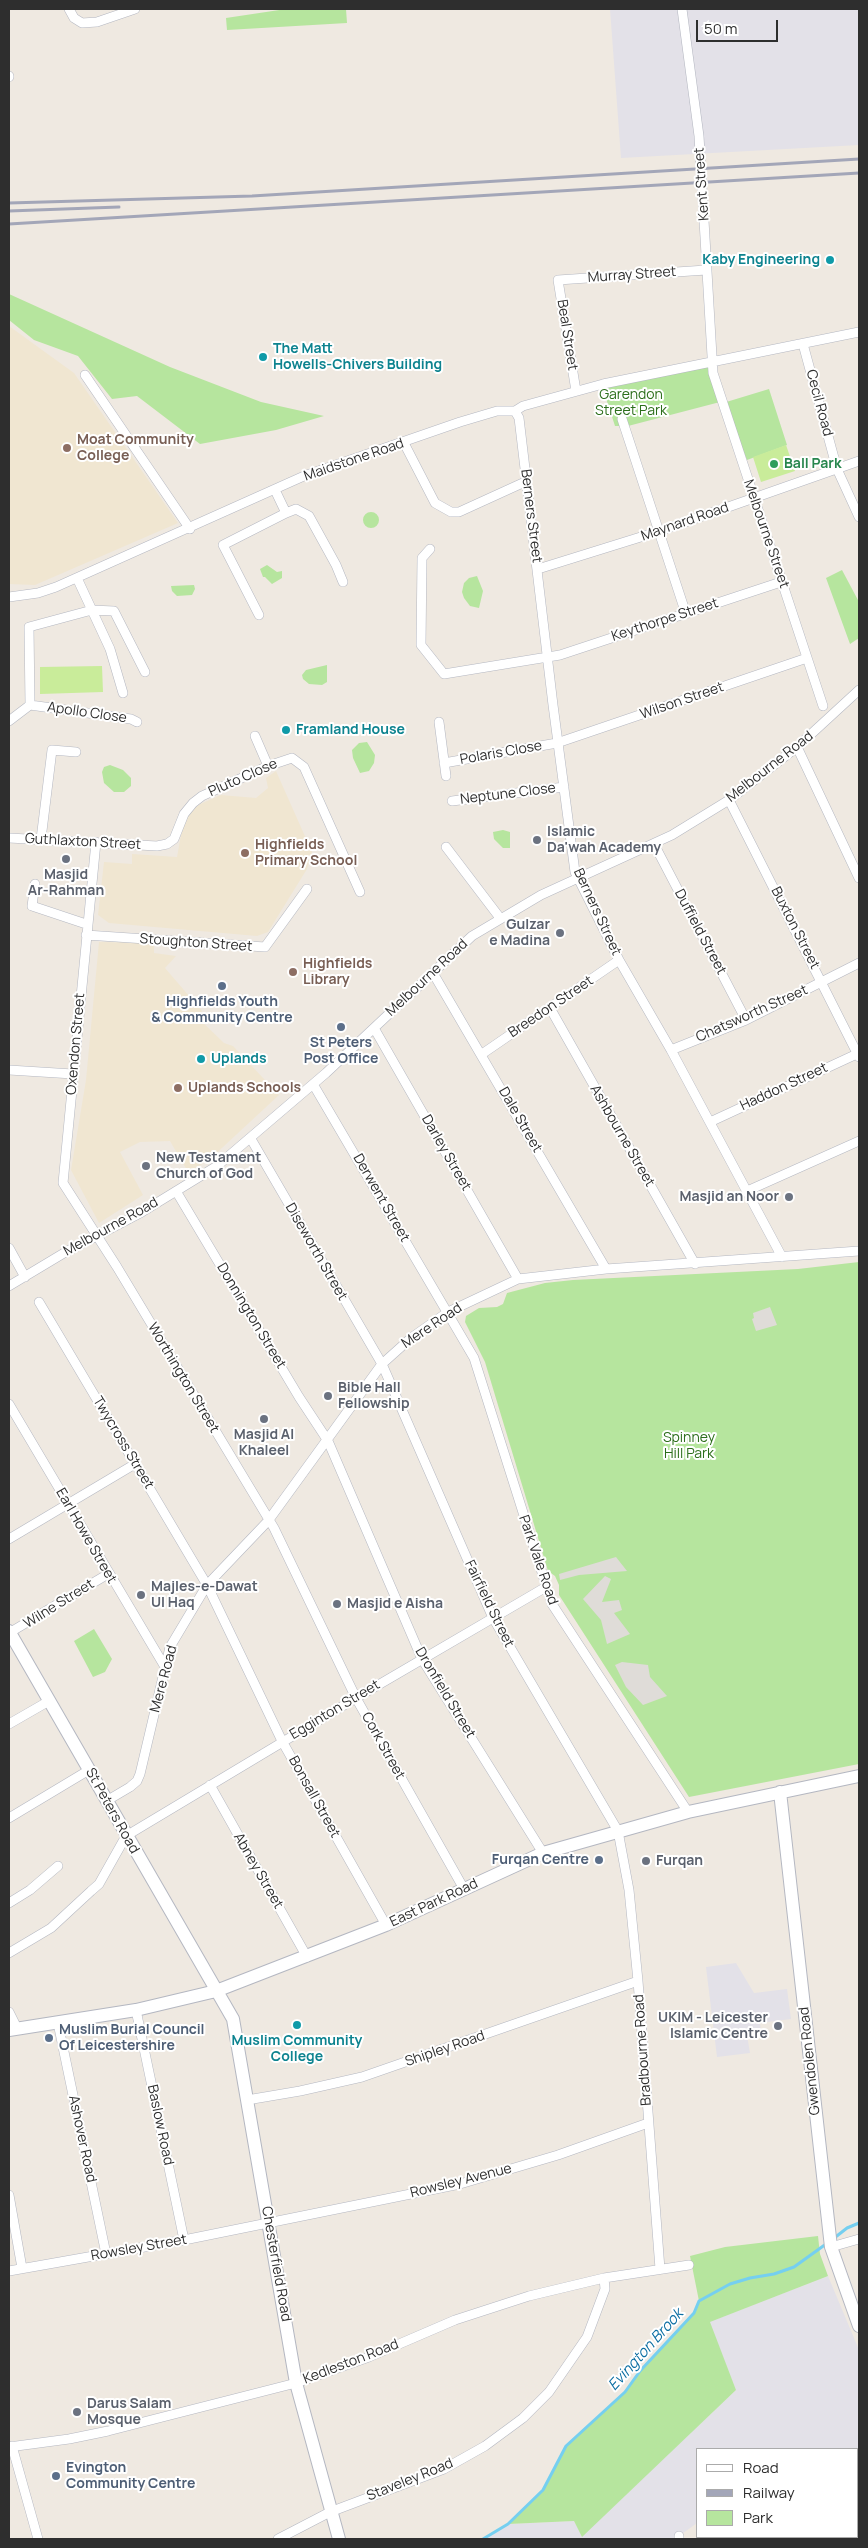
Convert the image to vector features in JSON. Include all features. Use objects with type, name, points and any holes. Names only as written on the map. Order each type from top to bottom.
[{"type":"street","points":[[69,9],[74,18],[82,23],[97,22],[135,9]]},
{"type":"street","name":"Kent Street","points":[[682,9],[698,136],[704,203],[712,361]]},
{"type":"street","name":"Murray Street","points":[[558,280],[706,270]]},
{"type":"street","name":"Beal Street","points":[[558,280],[576,390]]},
{"type":"street","name":"Maidstone Road","points":[[9,597],[38,593],[77,578],[336,464],[498,411],[515,411],[576,390],[859,332]]},
{"type":"street","name":"Cecil Road","points":[[803,344],[837,469],[859,517]]},
{"type":"street","name":"Melbourne Street","points":[[712,361],[722,402],[823,706]]},
{"type":"street","points":[[85,375],[190,529]]},
{"type":"street","name":"Berners Street","points":[[515,411],[519,418],[557,743],[577,877],[619,960],[671,1050],[782,1257]]},
{"type":"street","points":[[622,419],[686,614]]},
{"type":"street","points":[[404,443],[435,503],[451,512],[459,512],[527,481]]},
{"type":"street","name":"Maynard Road","points":[[538,569],[660,532],[859,461]]},
{"type":"street","points":[[274,490],[286,514]]},
{"type":"street","points":[[259,616],[223,544],[296,509],[309,516],[336,565],[342,582]]},
{"type":"street","name":"Keythorpe Street","points":[[430,549],[422,558],[421,645],[444,674],[560,654],[782,582]]},
{"type":"street","name":"Apollo Close","points":[[77,578],[110,649],[123,693]]},
{"type":"street","points":[[92,610],[114,610],[145,672]]},
{"type":"street","name":"Apollo Close","points":[[92,610],[29,627],[30,705],[131,718],[137,722]]},
{"type":"street","name":"Wilson Street","points":[[557,743],[807,658]]},
{"type":"street","name":"Melbourne Road","points":[[9,1286],[176,1191],[216,1166],[251,1139],[276,1114],[313,1084],[472,936],[500,918],[577,877],[654,844],[729,800],[797,747],[857,696]]},
{"type":"street","points":[[9,721],[30,705]]},
{"type":"street","name":"Polaris Close","points":[[439,722],[446,776]]},
{"type":"street","points":[[255,736],[268,766]]},
{"type":"street","name":"Polaris Close","points":[[444,764],[557,743]]},
{"type":"street","points":[[797,747],[859,878]]},
{"type":"street","points":[[41,839],[52,750],[76,752]]},
{"type":"street","name":"Pluto Close","points":[[158,846],[167,844],[174,839],[184,814],[193,803],[268,766],[286,759],[296,759],[301,763],[360,892]]},
{"type":"street","name":"Neptune Close","points":[[452,801],[564,787]]},
{"type":"street","name":"Buxton Street","points":[[729,800],[859,1054]]},
{"type":"street","name":"Guthlaxton Street","points":[[9,838],[158,846]]},
{"type":"street","name":"Oxendon Street","points":[[96,842],[86,924],[63,1183],[98,1236]]},
{"type":"street","name":"Duffield Street","points":[[654,844],[746,1020]]},
{"type":"street","points":[[446,847],[500,918]]},
{"type":"street","points":[[35,884],[32,906],[86,924]]},
{"type":"street","name":"Stoughton Street","points":[[86,935],[265,947],[307,889]]},
{"type":"street","name":"Breedon Street","points":[[482,1054],[619,960]]},
{"type":"street","name":"Chatsworth Street","points":[[671,1050],[746,1020],[859,963]]},
{"type":"street","name":"Dale Street","points":[[432,973],[482,1054],[606,1269]]},
{"type":"street","name":"Ashbourne Street","points":[[550,1008],[694,1264]]},
{"type":"street","name":"Darley Street","points":[[374,1028],[518,1278]]},
{"type":"street","name":"Haddon Street","points":[[710,1122],[859,1054]]},
{"type":"street","points":[[9,1070],[74,1074]]},
{"type":"street","name":"Derwent Street","points":[[313,1084],[448,1312]]},
{"type":"street","name":"Diseworth Street","points":[[251,1139],[382,1364]]},
{"type":"street","points":[[747,1191],[859,1141]]},
{"type":"street","name":"Donnington Street","points":[[176,1191],[328,1441]]},
{"type":"street","name":"Worthington Street","points":[[98,1236],[268,1521]]},
{"type":"street","points":[[9,1248],[25,1278]]},
{"type":"street","name":"Mere Road","points":[[108,1800],[137,1781],[170,1647],[207,1585],[268,1521],[328,1441],[382,1364],[399,1347],[448,1312],[518,1278],[606,1269],[859,1251]]},
{"type":"street","name":"Twycross Street","points":[[39,1302],[207,1585]]},
{"type":"street","name":"Park Vale Road","points":[[448,1312],[474,1358],[552,1604],[688,1812]]},
{"type":"street","name":"Fairfield Street","points":[[382,1364],[493,1618],[618,1832]]},
{"type":"street","name":"Earl Howe Street","points":[[9,1404],[108,1574],[165,1666]]},
{"type":"street","name":"Dronfield Street","points":[[328,1441],[422,1659],[543,1853]]},
{"type":"street","points":[[9,1539],[136,1464]]},
{"type":"street","name":"Cork Street","points":[[268,1521],[356,1698],[464,1889]]},
{"type":"street","name":"Wilne Street","points":[[9,1632],[108,1574]]},
{"type":"street","name":"Bonsall Street","points":[[207,1585],[282,1741],[386,1925]]},
{"type":"street","name":"Egginton Street","points":[[126,1836],[282,1741],[546,1587]]},
{"type":"street","name":"St Peters Road","points":[[9,1632],[108,1800],[126,1836],[216,1990]]},
{"type":"street","points":[[9,1724],[49,1701]]},
{"type":"street","points":[[9,1818],[89,1770]]},
{"type":"street","name":"East Park Road","points":[[13,2029],[136,2010],[216,1990],[307,1957],[386,1925],[543,1853],[688,1812],[859,1776]]},
{"type":"street","name":"Abney Street","points":[[210,1785],[307,1957]]},
{"type":"street","name":"Gwendolen Road","points":[[780,1792],[830,2243],[859,2326]]},
{"type":"street","name":"Bradbourne Road","points":[[618,1832],[629,1890],[638,1981],[660,2269]]},
{"type":"street","points":[[9,1953],[51,1928],[99,1884],[126,1836]]},
{"type":"street","points":[[9,1902],[30,1890],[58,1866]]},
{"type":"street","name":"Shipley Road","points":[[248,2100],[300,2092],[362,2076],[638,1981]]},
{"type":"street","name":"Chesterfield Road","points":[[216,1990],[233,2019],[296,2383],[330,2512],[339,2539]]},
{"type":"street","name":"Baslow Road","points":[[136,2010],[184,2240]]},
{"type":"street","points":[[9,2012],[13,2029]]},
{"type":"street","name":"Ashover Road","points":[[58,2023],[106,2254]]},
{"type":"street","name":"Rowsley Avenue","points":[[268,2222],[460,2184],[558,2155],[648,2123]]},
{"type":"street","points":[[9,2195],[22,2268]]},
{"type":"street","name":"Rowsley Street","points":[[9,2271],[184,2240],[268,2222]]},
{"type":"street","points":[[830,2243],[859,2238]]},
{"type":"street","name":"Kedleston Road","points":[[10,2447],[108,2431],[296,2383],[369,2357],[455,2320],[529,2296],[604,2278],[689,2265]]},
{"type":"street","name":"Staveley Road","points":[[278,2539],[330,2512],[444,2469],[485,2446],[523,2418],[549,2392],[587,2337],[605,2289],[604,2278]]},
{"type":"street","points":[[10,2447],[38,2539]]},
{"type":"shaded area","points":[[610,9],[859,9],[859,145],[621,158]]},
{"type":"shaded area","name":"Moat Community College","points":[[9,326],[74,373],[178,523],[35,585],[9,584]]},
{"type":"shaded area","name":"Highfields Primary School","points":[[276,771],[312,852],[307,869],[268,932],[257,936],[109,923],[98,915],[104,862],[132,864],[132,854],[177,857],[183,824],[198,805],[221,795],[256,798],[268,788],[266,778]]},
{"type":"shaded area","name":"Uplands Schools","points":[[99,942],[154,943],[154,953],[176,956],[165,968],[202,1011],[197,1017],[224,1043],[233,1046],[279,1095],[209,1160],[188,1172],[170,1141],[140,1142],[120,1152],[143,1195],[99,1223],[71,1170],[86,1080]]},
{"type":"shaded area","points":[[770,1307],[777,1325],[756,1331],[752,1319],[754,1318],[753,1313]]},
{"type":"shaded area","points":[[616,1557],[627,1571],[579,1575],[560,1580],[559,1574]]},
{"type":"shaded area","points":[[605,1576],[611,1579],[602,1602],[619,1600],[622,1610],[614,1613],[630,1634],[607,1644],[601,1620],[583,1599]]},
{"type":"shaded area","points":[[622,1662],[648,1665],[650,1677],[667,1696],[643,1705],[626,1687],[615,1665]]},
{"type":"shaded area","points":[[736,1963],[754,1993],[787,1989],[791,2019],[760,2023],[761,2033],[747,2035],[750,2053],[717,2057],[706,1967]]},
{"type":"shaded area","points":[[828,2276],[859,2350],[859,2539],[742,2538],[858,2538],[858,2448],[696,2448],[696,2524],[675,2539],[483,2539],[508,2524],[574,2521],[582,2536],[736,2390],[709,2322]]},
{"type":"green space","points":[[286,9],[346,9],[347,23],[227,30],[226,18]]},
{"type":"green space","points":[[9,294],[170,367],[261,402],[324,416],[276,430],[200,444],[137,396],[112,399],[78,356],[34,340],[9,320]]},
{"type":"green space","name":"Garendon Street Park","points":[[711,362],[720,402],[628,426],[615,426],[602,386]]},
{"type":"green space","points":[[769,389],[787,445],[747,460],[723,403]]},
{"type":"green space","name":"Ball Park","points":[[786,445],[795,471],[761,482],[753,457]]},
{"type":"green space","points":[[371,512],[379,520],[371,528],[363,520]]},
{"type":"green space","points":[[267,565],[277,572],[282,571],[282,578],[272,584],[263,577],[260,569]]},
{"type":"green space","points":[[842,570],[859,602],[859,638],[850,644],[826,578]]},
{"type":"green space","points":[[477,576],[483,591],[479,608],[470,606],[462,592],[464,583],[469,578]]},
{"type":"green space","points":[[194,585],[195,589],[192,595],[177,596],[172,591],[171,586]]},
{"type":"green space","points":[[327,665],[327,682],[322,685],[309,684],[303,679],[302,675],[306,670]]},
{"type":"green space","points":[[102,666],[103,692],[40,694],[40,667]]},
{"type":"green space","points":[[367,742],[375,755],[374,763],[369,771],[360,773],[353,758],[352,750],[359,743]]},
{"type":"green space","points":[[110,765],[123,770],[131,778],[131,786],[124,792],[114,792],[104,783],[102,772],[104,767]]},
{"type":"green space","points":[[503,830],[510,832],[510,848],[503,848],[494,839],[493,832]]},
{"type":"green space","name":"Spinney Hill Park","points":[[859,1262],[859,1764],[689,1797],[559,1595],[559,1585],[555,1576],[548,1571],[485,1362],[465,1322],[466,1316],[479,1308],[497,1307],[503,1304],[507,1293],[545,1283],[798,1269]]},
{"type":"green space","points":[[94,1629],[112,1659],[105,1672],[93,1677],[74,1641]]},
{"type":"green space","points":[[818,2236],[820,2254],[828,2276],[710,2322],[736,2390],[582,2537],[574,2521],[508,2524],[543,2490],[566,2446],[625,2392],[640,2371],[694,2313],[699,2301],[690,2256],[725,2247]]},
{"type":"waterway","name":"Evington Brook","points":[[833,2239],[847,2228],[859,2223]]},
{"type":"waterway","name":"Evington Brook","points":[[483,2539],[508,2524],[543,2490],[566,2446],[625,2392],[640,2371],[694,2313],[699,2301],[730,2284],[774,2274],[794,2267],[826,2244]]},
{"type":"railway","points":[[9,203],[252,196],[859,159]]},
{"type":"railway","points":[[9,224],[859,173]]},
{"type":"railway","points":[[9,211],[119,207]]},
{"type":"place","name":"Kaby Engineering","points":[[830,260]]},
{"type":"place","name":"The Matt Howells-Chivers Building","points":[[263,357]]},
{"type":"place","name":"Moat Community College","points":[[67,448]]},
{"type":"place","name":"Ball Park","points":[[774,464]]},
{"type":"place","name":"Framland House","points":[[286,730]]},
{"type":"place","name":"Islamic Da'wah Academy","points":[[537,840]]},
{"type":"place","name":"Highfields Primary School","points":[[245,853]]},
{"type":"place","name":"Masjid Ar-Rahman","points":[[66,859]]},
{"type":"place","name":"Gulzar e Madina","points":[[560,933]]},
{"type":"place","name":"Highfields Library","points":[[293,972]]},
{"type":"place","name":"Highfields Youth & Community Centre","points":[[222,986]]},
{"type":"place","name":"St Peters Post Office","points":[[341,1027]]},
{"type":"place","name":"Uplands","points":[[201,1059]]},
{"type":"place","name":"Uplands Schools","points":[[178,1088]]},
{"type":"place","name":"New Testament Church of God","points":[[146,1166]]},
{"type":"place","name":"Masjid an Noor","points":[[789,1197]]},
{"type":"place","name":"Bible Hall Fellowship","points":[[328,1396]]},
{"type":"place","name":"Masjid Al Khaleel","points":[[264,1419]]},
{"type":"place","name":"Majles-e-Dawat Ul Haq","points":[[141,1595]]},
{"type":"place","name":"Masjid e Aisha","points":[[337,1604]]},
{"type":"place","name":"Furqan Centre","points":[[599,1860]]},
{"type":"place","name":"Furqan","points":[[646,1861]]},
{"type":"place","name":"Muslim Community College","points":[[297,2025]]},
{"type":"place","name":"UKIM - Leicester Islamic Centre","points":[[778,2026]]},
{"type":"place","name":"Muslim Burial Council Of Leicestershire","points":[[49,2038]]},
{"type":"place","name":"Darus Salam Mosque","points":[[77,2412]]},
{"type":"place","name":"Evington Community Centre","points":[[56,2476]]}]
